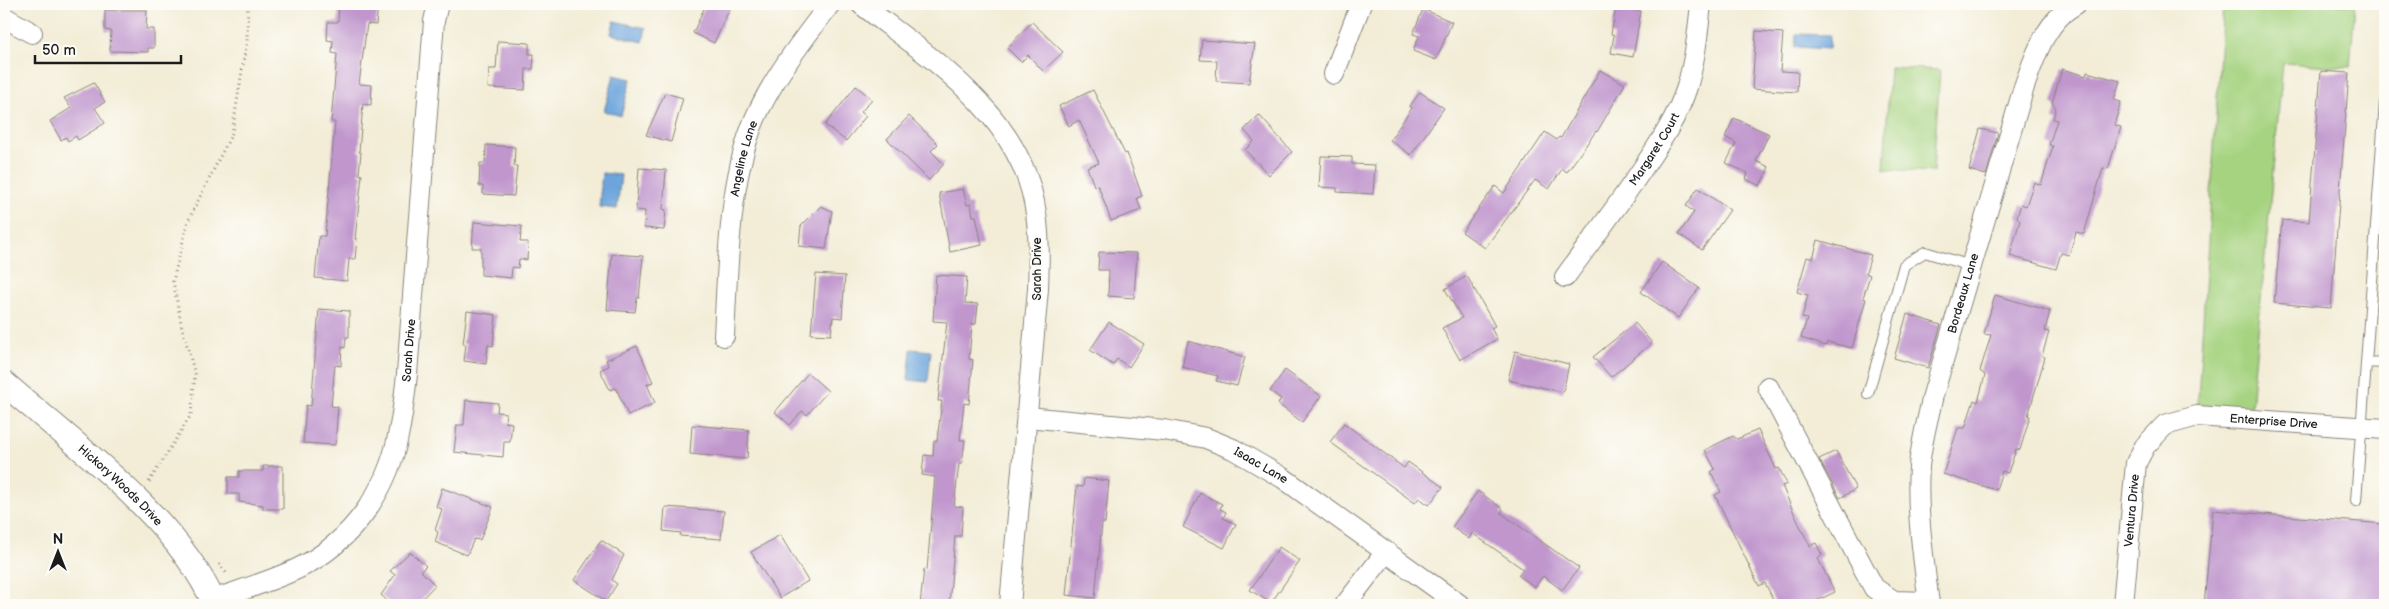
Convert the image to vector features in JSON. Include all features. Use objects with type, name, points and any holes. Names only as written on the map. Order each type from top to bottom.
[{"type":"street","name":"Sarah Drive","points":[[214,603],[299,568],[324,553],[347,534],[366,513],[392,461],[399,432],[407,374],[434,21],[438,4]]},
{"type":"street","name":"Angeline Lane","points":[[724,336],[732,222],[738,178],[748,135],[760,108],[789,58],[830,4]]},
{"type":"street","name":"Sarah Drive","points":[[861,4],[948,73],[983,106],[1007,136],[1026,175],[1034,202],[1039,245],[1038,290],[1010,605]]},
{"type":"street","points":[[1334,74],[1361,4]]},
{"type":"street","name":"Margaret Court","points":[[1565,277],[1662,140],[1676,114],[1687,87],[1697,44],[1701,4]]},
{"type":"street","name":"Bordeaux Lane","points":[[1929,604],[1921,539],[1920,466],[1933,396],[2024,87],[2038,46],[2063,10],[2076,4]]},
{"type":"street","points":[[4,17],[32,33]]},
{"type":"street","name":"Hickory Woods Drive","points":[[4,383],[116,481],[158,521],[186,555],[214,603]]},
{"type":"street","points":[[1768,387],[1874,588],[1894,601],[1929,604]]},
{"type":"street","name":"Enterprise Drive","points":[[2165,425],[2182,418],[2212,415],[2385,429]]},
{"type":"street","name":"Isaac Lane","points":[[1027,417],[1164,430],[1206,438],[1233,449],[1283,478],[1460,605]]},
{"type":"street","name":"Ventura Drive","points":[[2123,605],[2136,463],[2145,446],[2165,425]]},
{"type":"street","points":[[1345,605],[1386,552]]},
{"type":"lane","points":[[2356,501],[2385,102]]},
{"type":"lane","points":[[1868,394],[1904,265],[1926,252],[1971,266]]},
{"type":"lane","points":[[2366,362],[2385,363]]},
{"type":"path","points":[[148,481],[167,456],[191,415],[195,374],[182,328],[173,281],[188,221],[232,133],[247,40],[248,4]]},
{"type":"green space","points":[[2223,4],[2355,4],[2350,67],[2283,63],[2250,418],[2197,416]]},
{"type":"green space","points":[[1890,67],[1940,70],[1933,172],[1884,169]]},
{"type":"water","points":[[614,21],[646,28],[643,42],[611,34]]},
{"type":"water","points":[[1796,34],[1830,35],[1829,49],[1795,47]]},
{"type":"water","points":[[614,75],[631,79],[621,116],[604,111]]},
{"type":"water","points":[[602,173],[621,175],[617,209],[599,207]]},
{"type":"water","points":[[911,349],[931,351],[928,382],[908,380]]},
{"type":"building","points":[[339,4],[378,4],[376,25],[367,24],[359,84],[372,85],[371,105],[363,104],[359,152],[361,152],[359,174],[362,175],[355,239],[357,239],[355,259],[349,259],[347,281],[315,278],[319,236],[325,236],[335,122],[331,122],[337,54],[332,53],[333,41],[327,40],[328,22],[338,22]]},
{"type":"building","points":[[706,4],[732,4],[714,43],[693,33]]},
{"type":"building","points":[[1616,7],[1641,11],[1633,57],[1611,53],[1614,35],[1611,34]]},
{"type":"building","points":[[1423,9],[1452,22],[1436,60],[1413,51],[1419,36],[1413,34]]},
{"type":"building","points":[[105,10],[147,10],[146,29],[154,29],[154,48],[148,48],[148,52],[110,51],[111,31],[105,30]]},
{"type":"building","points":[[1032,22],[1063,52],[1043,71],[1028,55],[1021,62],[1007,48]]},
{"type":"building","points":[[1756,31],[1783,33],[1780,71],[1798,72],[1797,92],[1752,89]]},
{"type":"building","points":[[1202,40],[1255,44],[1249,83],[1216,81],[1217,61],[1200,60]]},
{"type":"building","points":[[498,41],[529,43],[529,54],[534,54],[533,69],[526,69],[525,90],[488,88],[489,69],[496,69]]},
{"type":"building","points":[[2062,69],[2086,76],[2087,72],[2120,81],[2114,100],[2121,102],[2114,125],[2121,127],[2108,169],[2103,168],[2084,234],[2076,232],[2069,255],[2061,253],[2056,269],[2010,256],[2020,220],[2017,217],[2021,204],[2026,206],[2034,182],[2041,185],[2053,146],[2049,145],[2057,120],[2053,119],[2056,108],[2052,103]]},
{"type":"building","points":[[1600,70],[1625,84],[1597,132],[1567,172],[1562,169],[1549,189],[1535,180],[1485,248],[1462,232],[1495,186],[1504,193],[1545,132],[1557,140],[1559,137],[1561,138]]},
{"type":"building","points":[[2321,71],[2349,73],[2331,308],[2274,303],[2282,220],[2309,222]]},
{"type":"building","points":[[94,83],[105,102],[95,108],[105,123],[78,140],[76,136],[68,141],[66,137],[61,140],[50,121],[71,108],[64,98]]},
{"type":"building","points":[[856,86],[872,99],[861,112],[866,116],[846,141],[825,125]]},
{"type":"building","points":[[1093,90],[1125,154],[1127,153],[1142,196],[1137,198],[1141,210],[1111,221],[1098,185],[1094,186],[1087,167],[1099,163],[1079,120],[1069,126],[1059,106]]},
{"type":"building","points":[[1420,92],[1444,108],[1411,155],[1390,140],[1412,108],[1410,106]]},
{"type":"building","points":[[665,93],[683,98],[671,142],[646,135]]},
{"type":"building","points":[[1259,115],[1292,152],[1269,175],[1245,150],[1254,141],[1244,130]]},
{"type":"building","points":[[909,116],[938,144],[931,151],[944,164],[929,180],[887,139]]},
{"type":"building","points":[[1734,118],[1769,134],[1756,161],[1769,167],[1760,186],[1746,179],[1748,173],[1726,163],[1736,143],[1725,137]]},
{"type":"building","points":[[1980,129],[1998,133],[1986,175],[1969,170]]},
{"type":"building","points":[[486,145],[515,147],[514,166],[517,166],[514,196],[483,194],[483,186],[479,186],[480,163],[485,163]]},
{"type":"building","points":[[1321,156],[1352,157],[1352,164],[1375,165],[1373,194],[1337,192],[1337,188],[1319,187]]},
{"type":"building","points":[[639,168],[666,170],[663,209],[666,210],[664,230],[644,228],[645,211],[636,210]]},
{"type":"building","points":[[1698,188],[1730,210],[1702,250],[1679,234],[1694,212],[1686,206]]},
{"type":"building","points":[[963,189],[967,205],[971,204],[973,216],[976,216],[982,245],[950,252],[939,193]]},
{"type":"building","points":[[821,206],[832,211],[826,249],[799,246],[801,226]]},
{"type":"building","points":[[474,222],[522,226],[520,242],[528,242],[527,260],[519,259],[518,268],[512,267],[511,278],[481,275],[481,248],[472,248]]},
{"type":"building","points":[[1818,240],[1871,255],[1866,273],[1870,275],[1863,298],[1866,299],[1852,348],[1827,342],[1826,346],[1801,338],[1807,319],[1802,318],[1808,295],[1797,292],[1807,257],[1813,259]]},
{"type":"building","points":[[1099,252],[1137,253],[1134,298],[1108,296],[1109,270],[1098,270]]},
{"type":"building","points":[[612,254],[643,256],[639,298],[637,298],[635,312],[607,310]]},
{"type":"building","points":[[1662,262],[1699,288],[1678,318],[1641,292]]},
{"type":"building","points":[[816,274],[845,276],[842,318],[833,317],[831,335],[811,334]]},
{"type":"building","points":[[936,275],[967,277],[965,303],[978,304],[976,324],[972,324],[969,359],[973,360],[969,404],[964,403],[960,440],[965,440],[962,464],[959,464],[954,506],[963,507],[961,536],[955,536],[949,605],[920,605],[924,569],[927,570],[935,477],[922,475],[924,455],[933,456],[934,441],[937,441],[942,401],[938,401],[947,322],[933,321]]},
{"type":"building","points":[[1467,276],[1495,326],[1491,328],[1497,339],[1460,360],[1442,328],[1462,318],[1445,289]]},
{"type":"building","points":[[1995,295],[2050,311],[2045,331],[2049,332],[2042,356],[2045,357],[2020,450],[2016,449],[2008,473],[2002,471],[1996,490],[1943,474],[1958,428],[1965,428],[1974,400],[1978,402],[1985,375],[1980,371],[1991,335],[1984,334]]},
{"type":"building","points":[[319,309],[349,311],[349,337],[346,337],[345,348],[342,347],[341,366],[335,365],[331,406],[338,407],[335,445],[303,443],[306,405],[311,406]]},
{"type":"building","points":[[467,311],[496,315],[493,346],[488,345],[486,364],[464,361],[466,344],[463,344]]},
{"type":"building","points":[[1907,314],[1941,325],[1928,368],[1894,358]]},
{"type":"building","points":[[1109,322],[1144,344],[1129,367],[1117,359],[1113,365],[1090,350]]},
{"type":"building","points":[[1635,323],[1652,343],[1611,377],[1593,357]]},
{"type":"building","points":[[1188,341],[1245,357],[1237,386],[1216,381],[1218,376],[1182,367]]},
{"type":"building","points":[[637,346],[653,382],[647,384],[655,403],[628,415],[616,388],[610,390],[600,370],[609,366],[606,360]]},
{"type":"building","points":[[1515,351],[1569,364],[1563,392],[1508,380]]},
{"type":"building","points":[[1285,370],[1321,396],[1302,422],[1278,404],[1281,399],[1270,391]]},
{"type":"building","points":[[808,373],[828,391],[807,415],[802,411],[790,425],[775,412]]},
{"type":"building","points":[[466,400],[498,403],[497,412],[506,413],[505,422],[512,423],[510,442],[504,442],[503,457],[454,452],[457,425],[464,425]]},
{"type":"building","points":[[1344,423],[1404,468],[1408,462],[1443,487],[1429,505],[1419,498],[1415,503],[1330,442]]},
{"type":"building","points":[[692,425],[749,430],[747,459],[690,454]]},
{"type":"building","points":[[1758,430],[1776,469],[1779,468],[1787,484],[1782,486],[1810,546],[1816,543],[1822,555],[1818,559],[1835,592],[1808,605],[1776,605],[1765,583],[1759,586],[1715,495],[1721,492],[1711,472],[1715,469],[1705,450],[1733,436],[1737,439]]},
{"type":"building","points":[[1836,451],[1856,489],[1840,498],[1819,459]]},
{"type":"building","points":[[263,466],[283,466],[283,509],[263,509],[263,505],[239,502],[239,494],[228,494],[228,477],[239,477],[239,471],[263,471]]},
{"type":"building","points":[[1084,478],[1109,481],[1105,523],[1102,523],[1095,598],[1066,595],[1077,486],[1083,487]]},
{"type":"building","points":[[442,488],[493,507],[480,540],[474,539],[467,555],[435,542],[438,532],[435,530],[442,509],[436,507]]},
{"type":"building","points":[[1478,491],[1503,509],[1501,513],[1579,568],[1562,590],[1543,576],[1535,587],[1518,575],[1523,569],[1472,533],[1469,539],[1452,527]]},
{"type":"building","points":[[1200,493],[1222,504],[1220,509],[1226,512],[1223,518],[1236,524],[1224,548],[1183,527]]},
{"type":"building","points":[[665,507],[724,511],[721,539],[680,536],[681,533],[663,531]]},
{"type":"building","points":[[2213,510],[2385,524],[2385,605],[2204,605]]},
{"type":"building","points":[[780,535],[808,581],[780,598],[751,552]]},
{"type":"building","points":[[601,540],[624,555],[612,580],[617,584],[606,601],[574,580]]},
{"type":"building","points":[[1279,547],[1300,561],[1271,603],[1250,590]]},
{"type":"building","points":[[410,552],[426,566],[421,571],[435,585],[416,605],[392,605],[381,595],[395,575],[390,571]]}]
